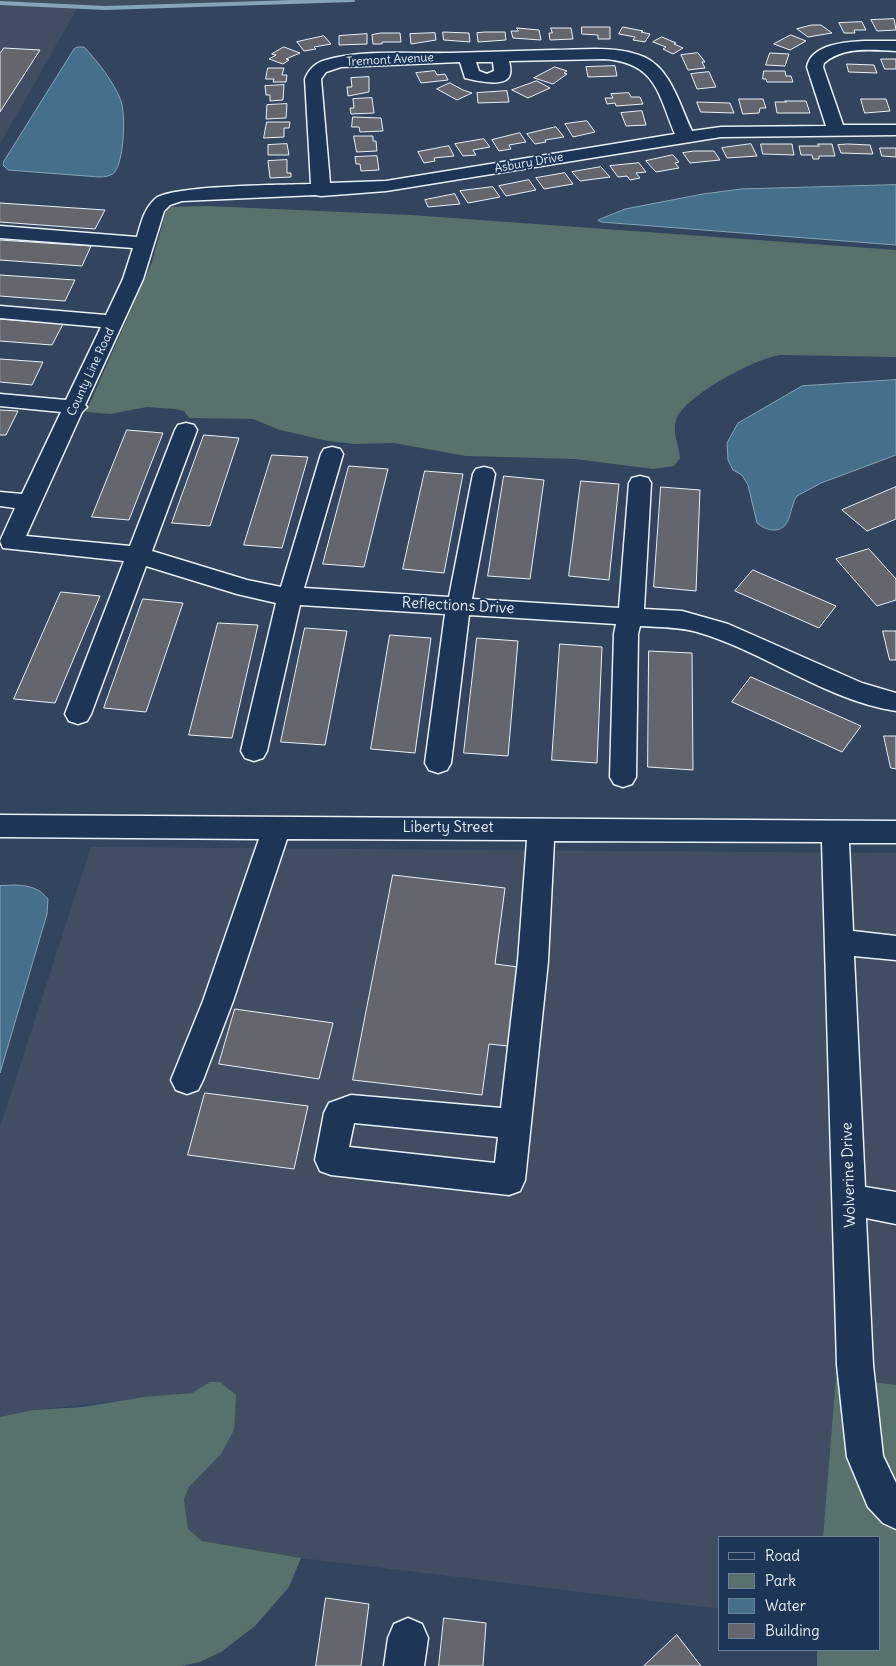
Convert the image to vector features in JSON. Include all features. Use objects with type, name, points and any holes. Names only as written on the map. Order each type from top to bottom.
[{"type":"street","points":[[836,130],[815,68],[816,61],[826,53],[844,48],[896,46]]},
{"type":"street","name":"Tremont Avenue","points":[[322,191],[313,79],[323,64],[362,60],[616,54],[638,59],[652,68],[684,136]]},
{"type":"street","name":"Asbury Drive","points":[[163,201],[181,196],[322,191],[441,178],[684,136],[745,130],[896,130]]},
{"type":"street","name":"County Line Road","points":[[11,542],[76,407],[114,322],[133,279],[155,210],[163,201]]},
{"type":"street","points":[[0,232],[146,243]]},
{"type":"street","points":[[0,312],[114,322]]},
{"type":"street","points":[[0,400],[76,407]]},
{"type":"street","points":[[78,714],[186,430]]},
{"type":"street","points":[[254,751],[290,596],[332,454]]},
{"type":"street","points":[[438,763],[458,606],[465,583],[484,474]]},
{"type":"street","points":[[623,776],[626,634],[632,616],[640,483]]},
{"type":"street","points":[[0,499],[30,502]]},
{"type":"street","name":"Reflections Drive","points":[[11,542],[138,555],[245,588],[290,596],[632,616],[703,624],[849,688],[896,702]]},
{"type":"street","name":"Liberty Street","points":[[0,826],[896,832]]},
{"type":"street","points":[[187,1080],[218,1001],[277,827]]},
{"type":"street","points":[[515,1124],[351,1109],[340,1113],[331,1160],[509,1180],[515,1124],[540,889],[541,829]]},
{"type":"street","name":"Wolverine Drive","points":[[835,831],[855,1365],[864,1457],[881,1494],[896,1510]]},
{"type":"street","points":[[840,942],[896,948]]},
{"type":"street","points":[[850,1200],[896,1208]]},
{"type":"shaded area","points":[[0,0],[280,0],[78,7],[0,144]]},
{"type":"shaded area","points":[[91,847],[896,853],[896,1385],[836,1377],[823,1536],[718,1536],[718,1609],[301,1558],[202,1541],[188,1529],[184,1499],[189,1487],[203,1472],[210,1382],[192,1393],[33,1410],[0,1417],[0,1127]]},
{"type":"green space","points":[[207,206],[411,215],[896,250],[896,357],[780,355],[755,363],[706,390],[682,410],[675,425],[680,458],[674,466],[653,469],[575,459],[466,456],[394,443],[355,444],[328,441],[280,430],[253,419],[189,418],[184,411],[175,409],[147,407],[110,414],[86,412],[152,262],[167,207]]},
{"type":"green space","points":[[836,1377],[896,1385],[896,1666],[817,1666],[817,1651],[881,1651],[881,1536],[823,1536]]},
{"type":"green space","points":[[210,1382],[220,1382],[236,1395],[234,1430],[221,1454],[189,1487],[184,1499],[188,1529],[202,1541],[301,1558],[289,1587],[255,1626],[221,1652],[200,1662],[181,1666],[0,1666],[0,1417],[33,1410],[83,1407],[144,1397],[192,1393]]},
{"type":"water","points":[[84,47],[100,66],[114,87],[123,108],[122,149],[114,173],[101,177],[8,170],[3,165],[4,161],[74,49]]},
{"type":"water","points":[[896,185],[896,245],[601,222],[598,220],[625,209],[703,194],[741,189]]},
{"type":"water","points":[[896,380],[896,455],[821,483],[797,496],[787,522],[780,529],[770,529],[757,523],[748,485],[742,475],[733,470],[728,460],[727,443],[738,423],[802,386]]},
{"type":"water","points":[[16,885],[34,888],[45,895],[48,899],[47,914],[0,1073],[0,886]]},
{"type":"building","points":[[894,19],[896,30],[877,31],[871,20]]},
{"type":"building","points":[[862,22],[866,30],[854,30],[855,33],[844,33],[839,23]]},
{"type":"building","points":[[821,25],[832,33],[808,37],[797,29]]},
{"type":"building","points":[[582,27],[610,27],[610,39],[598,39],[598,35],[582,34]]},
{"type":"building","points":[[623,27],[650,34],[645,42],[633,40],[635,37],[619,34]]},
{"type":"building","points":[[517,28],[539,30],[541,40],[513,38],[511,31],[518,31]]},
{"type":"building","points":[[551,28],[571,28],[573,39],[550,40],[549,33],[552,33]]},
{"type":"building","points":[[443,32],[469,33],[470,42],[444,40]]},
{"type":"building","points":[[505,32],[506,40],[478,42],[477,33]]},
{"type":"building","points":[[400,33],[401,42],[373,44],[372,35]]},
{"type":"building","points":[[435,33],[436,40],[411,44],[410,34]]},
{"type":"building","points":[[367,34],[367,44],[339,45],[339,36]]},
{"type":"building","points":[[791,35],[806,41],[790,50],[774,44]]},
{"type":"building","points":[[324,36],[331,44],[314,47],[316,49],[304,51],[297,42]]},
{"type":"building","points":[[662,37],[683,48],[673,54],[663,49],[666,47],[653,42]]},
{"type":"building","points":[[284,47],[300,53],[286,59],[289,60],[283,64],[269,59],[276,55],[272,54]]},
{"type":"building","points":[[4,48],[40,50],[0,112],[0,54]]},
{"type":"building","points":[[698,53],[705,62],[702,62],[705,68],[688,70],[681,55]]},
{"type":"building","points":[[770,53],[789,54],[785,66],[766,65]]},
{"type":"building","points":[[881,59],[896,59],[896,69],[885,69]]},
{"type":"building","points":[[847,64],[874,65],[877,73],[849,72]]},
{"type":"building","points":[[615,66],[617,76],[588,77],[586,67]]},
{"type":"building","points":[[555,67],[567,71],[564,73],[567,74],[553,84],[534,78]]},
{"type":"building","points":[[268,68],[284,68],[282,75],[287,75],[286,82],[273,82],[274,79],[266,79]]},
{"type":"building","points":[[435,71],[437,75],[445,74],[448,80],[421,83],[416,73]]},
{"type":"building","points":[[764,71],[785,71],[786,76],[791,76],[793,82],[767,82],[766,79],[763,79]]},
{"type":"building","points":[[709,72],[716,87],[697,89],[691,74]]},
{"type":"building","points":[[369,77],[369,92],[348,96],[347,87],[352,87],[351,78]]},
{"type":"building","points":[[537,81],[550,88],[528,98],[512,90]]},
{"type":"building","points":[[450,83],[472,93],[457,100],[437,89]]},
{"type":"building","points":[[284,85],[283,100],[270,101],[270,95],[266,95],[265,86]]},
{"type":"building","points":[[507,91],[509,102],[478,103],[477,93]]},
{"type":"building","points":[[629,93],[631,97],[640,97],[643,104],[616,106],[615,103],[607,104],[605,98],[613,98],[611,94]]},
{"type":"building","points":[[372,98],[374,113],[351,114],[350,108],[354,108],[353,99]]},
{"type":"building","points":[[739,99],[763,99],[766,108],[760,108],[759,113],[743,114]]},
{"type":"building","points":[[861,99],[886,99],[890,111],[865,113]]},
{"type":"building","points":[[806,101],[810,113],[777,113],[775,102]]},
{"type":"building","points":[[697,102],[730,103],[734,113],[701,112]]},
{"type":"building","points":[[287,104],[286,118],[266,119],[267,105]]},
{"type":"building","points":[[642,111],[646,125],[626,126],[621,113]]},
{"type":"building","points":[[353,117],[381,118],[383,131],[360,132],[359,127],[352,127]]},
{"type":"building","points":[[587,121],[595,132],[573,137],[565,124]]},
{"type":"building","points":[[267,122],[290,122],[289,128],[284,128],[284,137],[264,138]]},
{"type":"building","points":[[556,127],[564,137],[545,140],[546,142],[535,144],[527,134]]},
{"type":"building","points":[[520,133],[526,142],[509,145],[511,149],[499,151],[492,140]]},
{"type":"building","points":[[354,136],[373,136],[373,141],[376,141],[377,151],[357,152]]},
{"type":"building","points":[[484,139],[490,147],[473,150],[476,155],[463,156],[455,144]]},
{"type":"building","points":[[287,144],[289,155],[268,155],[268,145]]},
{"type":"building","points":[[751,144],[757,156],[727,158],[722,148]]},
{"type":"building","points":[[761,144],[792,144],[794,155],[763,154]]},
{"type":"building","points":[[818,144],[832,144],[835,156],[819,156],[819,159],[813,159],[812,155],[801,155],[799,146],[819,146]]},
{"type":"building","points":[[838,145],[870,145],[873,154],[841,153]]},
{"type":"building","points":[[449,146],[454,156],[434,158],[435,161],[424,163],[418,152]]},
{"type":"building","points":[[880,148],[896,148],[896,157],[882,156]]},
{"type":"building","points":[[714,151],[720,160],[690,163],[683,153]]},
{"type":"building","points":[[673,155],[679,162],[675,163],[679,168],[656,172],[646,161]]},
{"type":"building","points":[[377,156],[379,170],[361,171],[360,164],[356,164],[355,157]]},
{"type":"building","points":[[287,160],[287,173],[291,173],[291,177],[270,178],[268,161]]},
{"type":"building","points":[[639,163],[646,172],[636,173],[640,178],[630,180],[627,176],[618,177],[610,166]]},
{"type":"building","points":[[601,167],[610,177],[580,181],[572,172]]},
{"type":"building","points":[[565,173],[573,184],[544,189],[536,178]]},
{"type":"building","points":[[529,180],[536,190],[506,196],[499,186]]},
{"type":"building","points":[[493,187],[500,197],[468,203],[460,191]]},
{"type":"building","points":[[455,194],[460,204],[428,207],[425,200]]},
{"type":"building","points":[[0,203],[105,210],[95,229],[0,222]]},
{"type":"building","points":[[0,240],[91,246],[82,266],[0,260]]},
{"type":"building","points":[[0,275],[75,280],[65,301],[0,296]]},
{"type":"building","points":[[0,319],[63,324],[52,345],[0,341]]},
{"type":"building","points":[[0,359],[43,362],[32,385],[0,382]]},
{"type":"building","points":[[0,410],[18,411],[6,435],[0,435]]},
{"type":"building","points":[[127,430],[163,433],[129,520],[92,517]]},
{"type":"building","points":[[204,435],[239,438],[210,526],[172,523]]},
{"type":"building","points":[[272,455],[308,457],[282,548],[244,545]]},
{"type":"building","points":[[349,466],[388,469],[364,567],[323,564]]},
{"type":"building","points":[[425,471],[463,474],[444,573],[403,569]]},
{"type":"building","points":[[504,476],[544,480],[530,579],[488,576]]},
{"type":"building","points":[[581,481],[619,484],[609,580],[569,576]]},
{"type":"building","points":[[661,487],[700,490],[696,591],[654,587]]},
{"type":"building","points":[[896,487],[896,519],[867,531],[842,510]]},
{"type":"building","points":[[869,549],[896,579],[896,600],[877,606],[836,559]]},
{"type":"building","points":[[753,570],[836,606],[819,628],[735,591]]},
{"type":"building","points":[[61,592],[100,596],[55,703],[14,699]]},
{"type":"building","points":[[143,599],[183,603],[146,712],[104,708]]},
{"type":"building","points":[[218,623],[258,625],[232,738],[189,735]]},
{"type":"building","points":[[305,628],[347,631],[325,745],[281,742]]},
{"type":"building","points":[[883,631],[896,631],[896,660],[890,660]]},
{"type":"building","points":[[390,635],[431,638],[415,753],[371,749]]},
{"type":"building","points":[[477,638],[518,641],[508,756],[464,753]]},
{"type":"building","points":[[560,644],[602,647],[597,763],[552,760]]},
{"type":"building","points":[[649,651],[692,653],[693,770],[648,767]]},
{"type":"building","points":[[751,677],[861,726],[842,752],[732,702]]},
{"type":"building","points":[[884,736],[896,736],[896,769],[891,768]]},
{"type":"building","points":[[393,875],[505,888],[495,964],[526,968],[517,1047],[489,1044],[482,1095],[353,1080]]},
{"type":"building","points":[[235,1009],[333,1023],[319,1079],[219,1064]]},
{"type":"building","points":[[205,1093],[308,1106],[294,1169],[188,1155]]},
{"type":"building","points":[[326,1598],[369,1604],[361,1666],[316,1666]]},
{"type":"building","points":[[444,1618],[486,1623],[483,1666],[439,1666]]},
{"type":"building","points":[[677,1635],[701,1666],[644,1666]]},
{"type":"waterway","points":[[0,3],[105,8],[353,0]]}]
